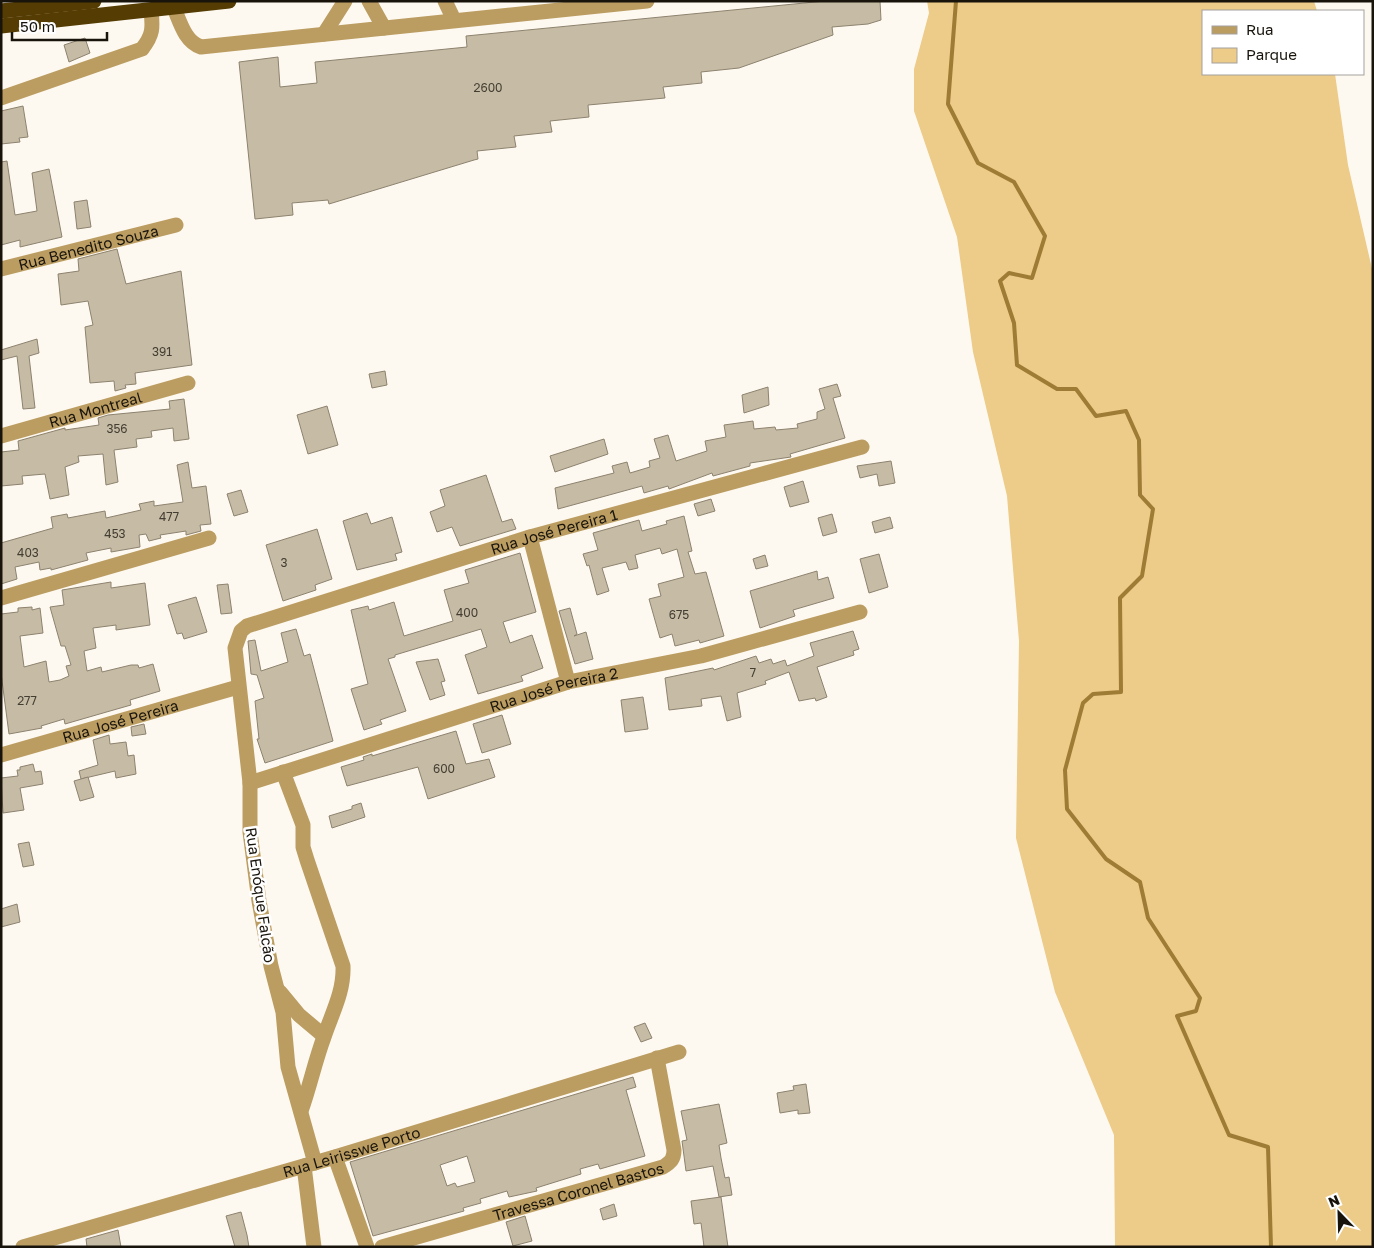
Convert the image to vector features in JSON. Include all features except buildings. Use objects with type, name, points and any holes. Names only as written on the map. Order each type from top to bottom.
[{"type":"highway","points":[[6,8],[94,1]]},
{"type":"highway","points":[[1,26],[229,1]]},
{"type":"street","points":[[324,34],[345,1]]},
{"type":"street","points":[[369,1],[384,28]]},
{"type":"street","points":[[445,1],[454,20]]},
{"type":"street","points":[[496,15],[505,1]]},
{"type":"street","points":[[174,8],[188,39],[192,44],[200,47],[496,15],[647,1]]},
{"type":"street","points":[[1,98],[142,49],[151,38],[153,30],[151,11]]},
{"type":"street","name":"Rua Benedito Souza","points":[[1,269],[176,225]]},
{"type":"street","name":"Rua Montreal","points":[[1,436],[188,384]]},
{"type":"street","name":"Rua José Pereira 1","points":[[247,626],[530,537],[862,447]]},
{"type":"street","points":[[530,537],[568,682]]},
{"type":"street","points":[[1,598],[209,538]]},
{"type":"street","name":"Rua José Pereira 2","points":[[250,783],[568,682],[701,656],[860,612]]},
{"type":"street","name":"Rua Enóque Falcão","points":[[247,626],[241,631],[235,648],[250,783],[250,832],[266,942],[285,1022],[288,1067],[301,1111],[310,1164],[314,1247]]},
{"type":"street","name":"Rua José Pereira","points":[[1,755],[238,687]]},
{"type":"street","points":[[283,772],[303,825],[303,847],[343,966],[341,993],[324,1036],[301,1111]]},
{"type":"street","points":[[277,987],[299,1016],[324,1036]]},
{"type":"street","name":"Rua Leirisswe Porto","points":[[23,1247],[335,1157],[679,1052]]},
{"type":"street","name":"Travessa Coronel Bastos","points":[[382,1247],[663,1167],[674,1158],[674,1150],[657,1058]]},
{"type":"street","points":[[335,1157],[367,1247]]},
{"type":"green space","points":[[927,1],[1314,1],[1317,10],[1202,10],[1202,75],[1335,75],[1348,165],[1373,273],[1373,1247],[1115,1247],[1114,1135],[1055,992],[1016,838],[1019,641],[1007,496],[973,352],[957,237],[914,111],[914,69],[929,13]]},
{"type":"waterway","points":[[956,1],[948,104],[978,163],[1014,182],[1045,236],[1032,278],[1009,273],[1000,281],[1014,323],[1017,365],[1057,389],[1076,389],[1096,416],[1126,411],[1139,440],[1140,495],[1153,509],[1142,576],[1120,598],[1121,692],[1093,694],[1083,703],[1065,770],[1067,809],[1106,859],[1140,882],[1148,918],[1200,998],[1196,1011],[1177,1016],[1229,1135],[1268,1147],[1271,1247]]}]
